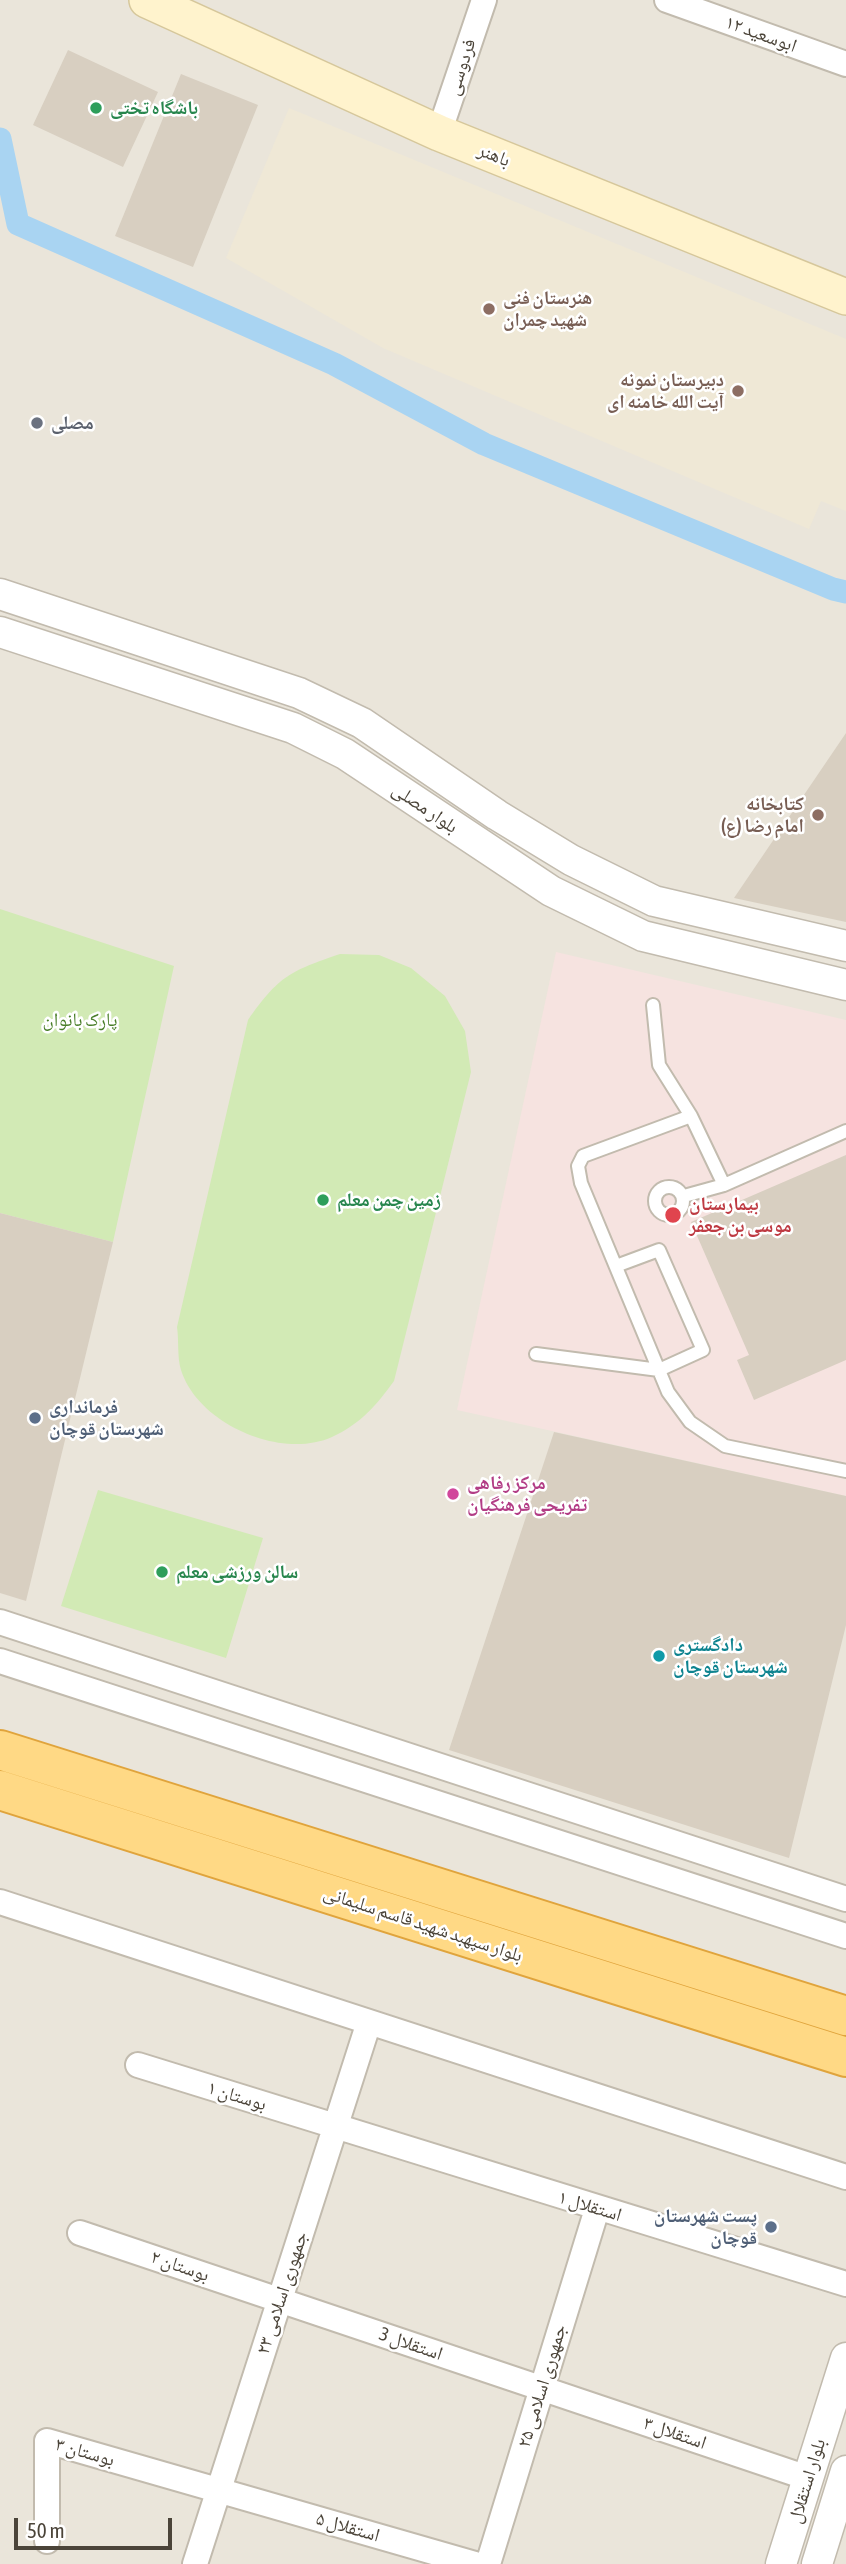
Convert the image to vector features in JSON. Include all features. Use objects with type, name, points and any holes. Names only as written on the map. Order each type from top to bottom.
[{"type":"highway","name":"بلوار سپهبد شهید قاسم سلیمانی","points":[[0,1750],[846,2016]]},
{"type":"highway","name":"بلوار سپهبد شهید قاسم سلیمانی","points":[[0,1790],[846,2057]]},
{"type":"main road","name":"باهنر","points":[[147,0],[439,133],[846,297]]},
{"type":"street","name":"فردوسی","points":[[439,133],[484,0]]},
{"type":"street","name":"ابوسعید ۱۲","points":[[672,2],[846,64]]},
{"type":"street","name":"بلوار مصلی","points":[[0,594],[299,693],[362,723],[496,815],[571,860],[654,901],[846,946]]},
{"type":"street","name":"بلوار مصلی","points":[[0,632],[293,728],[345,754],[551,891],[643,936],[846,985]]},
{"type":"street","points":[[846,1899],[7,1625],[1,1661],[846,1936]]},
{"type":"street","points":[[560,1843],[571,1809]]},
{"type":"street","points":[[0,1902],[846,2178]]},
{"type":"street","name":"جمهوری اسلامی ۲۳","points":[[195,2564],[369,2022]]},
{"type":"street","name":"بوستان ۱","points":[[138,2065],[335,2127]]},
{"type":"street","name":"استقلال ۱","points":[[335,2127],[846,2284]]},
{"type":"street","name":"جمهوری اسلامی ۲۵","points":[[488,2564],[597,2209]]},
{"type":"street","name":"بوستان ۲","points":[[80,2233],[279,2300]]},
{"type":"street","name":"استقلال 3","points":[[279,2300],[542,2388]]},
{"type":"street","name":"بلوار استقلال","points":[[781,2564],[846,2358]]},
{"type":"street","name":"استقلال ۳","points":[[542,2388],[808,2478]]},
{"type":"street","name":"بوستان ۳","points":[[47,2541],[47,2441],[220,2490]]},
{"type":"street","points":[[808,2478],[844,2483]]},
{"type":"street","name":"بلوار استقلال","points":[[817,2564],[844,2483]]},
{"type":"street","name":"استقلال ۵","points":[[220,2490],[475,2564]]},
{"type":"lane","points":[[653,1005],[659,1065],[691,1116],[724,1185]]},
{"type":"lane","points":[[691,1116],[583,1156],[578,1166],[582,1183],[668,1392],[690,1422],[725,1446],[846,1471]]},
{"type":"lane","points":[[684,1196],[724,1185],[846,1131]]},
{"type":"lane","points":[[536,1354],[659,1370],[704,1350],[659,1250],[616,1266]]},
{"type":"shaded area","points":[[0,0],[846,0],[846,2564],[0,2564]]},
{"type":"shaded area","name":"هنرستان فنی شهید چمران","points":[[289,108],[846,339],[846,511],[821,501],[809,529],[383,348],[226,258]]},
{"type":"shaded area","name":"بیمارستان موسی بن جعفر","points":[[556,952],[846,1020],[846,1496],[457,1410]]},
{"type":"green space","name":"پارک بانوان","points":[[0,909],[174,966],[113,1242],[0,1213]]},
{"type":"green space","name":"زمین چمن معلم","points":[[340,954],[379,955],[411,968],[445,996],[465,1031],[471,1072],[394,1381],[367,1414],[342,1432],[312,1443],[289,1444],[244,1432],[223,1421],[205,1406],[190,1389],[181,1370],[177,1327],[248,1020],[268,994],[287,977],[309,965]]},
{"type":"green space","name":"سالن ورزشی معلم","points":[[98,1490],[263,1538],[226,1658],[61,1606]]},
{"type":"building","name":"باشگاه تختی","points":[[68,50],[158,92],[123,167],[33,125]]},
{"type":"building","points":[[181,74],[258,105],[193,267],[115,236]]},
{"type":"building","name":"کتابخانه امام رضا (ع)","points":[[846,733],[846,922],[734,898]]},
{"type":"building","points":[[846,1155],[846,1360],[754,1400],[737,1360],[749,1355],[691,1222]]},
{"type":"building","name":"فرمانداری شهرستان قوچان","points":[[0,1213],[113,1242],[26,1601],[0,1593]]},
{"type":"building","name":"دادگستری شهرستان قوچان","points":[[554,1432],[846,1496],[846,1625],[789,1858],[449,1750]]},
{"type":"waterway","points":[[0,139],[18,224],[334,364],[484,444],[833,589],[846,592]]},
{"type":"place","name":"باشگاه تختی","points":[[96,108]]},
{"type":"place","name":"هنرستان فنی شهید چمران","points":[[489,309]]},
{"type":"place","name":"دبیرستان نمونه آیت الله خامنه ای","points":[[738,391]]},
{"type":"place","name":"مصلی","points":[[37,423]]},
{"type":"place","name":"کتابخانه امام رضا (ع)","points":[[818,815]]},
{"type":"place","name":"زمین چمن معلم","points":[[323,1200]]},
{"type":"place","name":"بیمارستان موسی بن جعفر","points":[[673,1215]]},
{"type":"place","name":"فرمانداری شهرستان قوچان","points":[[35,1418]]},
{"type":"place","name":"مرکز رفاهی تفریحی فرهنگیان","points":[[453,1494]]},
{"type":"place","name":"سالن ورزشی معلم","points":[[162,1572]]},
{"type":"place","name":"دادگستری شهرستان قوچان","points":[[659,1656]]},
{"type":"place","name":"پست شهرستان قوچان","points":[[771,2227]]}]
